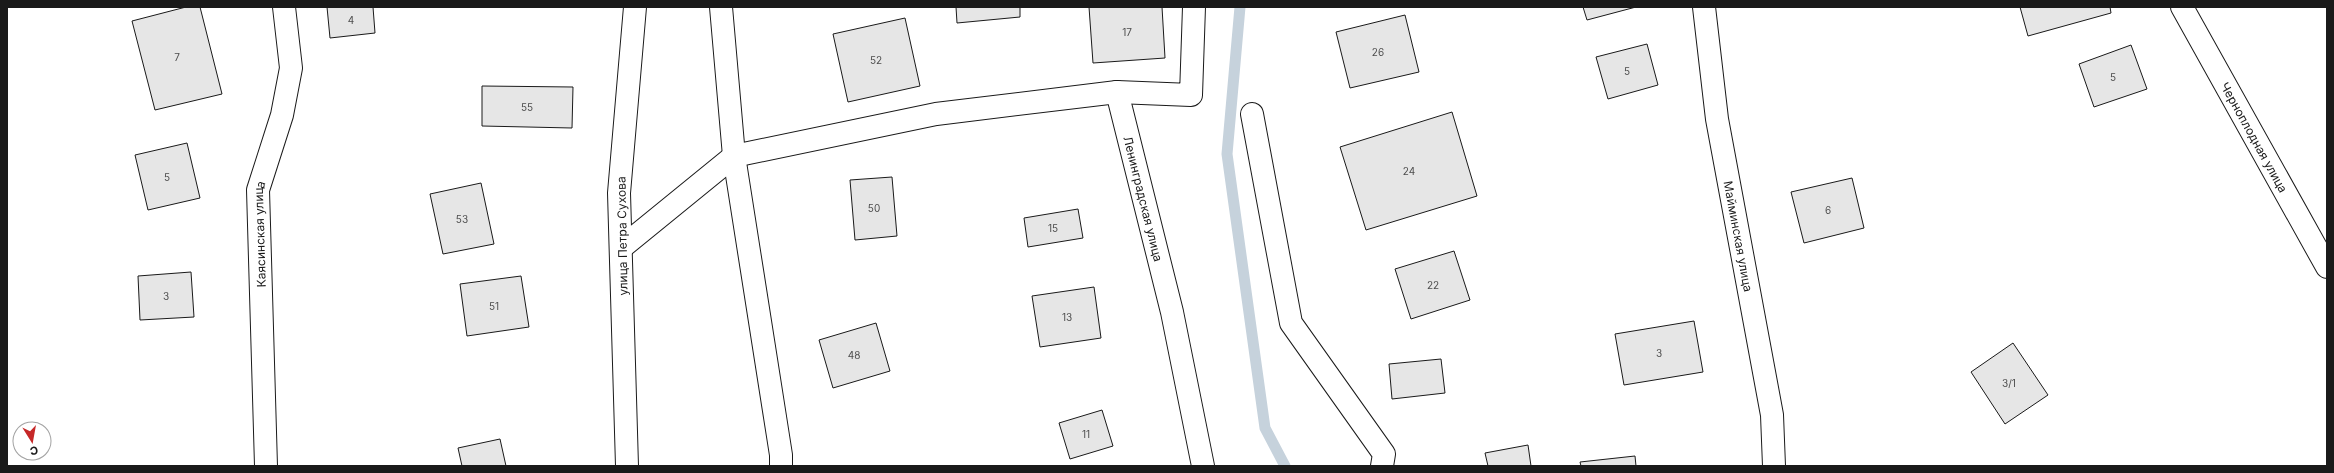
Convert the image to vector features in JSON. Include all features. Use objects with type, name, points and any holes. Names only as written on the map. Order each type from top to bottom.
[{"type":"street","name":"Каясинская улица","points":[[266,466],[258,190],[282,115],[291,68],[284,7]]},
{"type":"street","name":"улица Петра Сухова","points":[[627,466],[619,193],[635,7]]},
{"type":"street","points":[[721,7],[734,156],[781,455],[781,466]]},
{"type":"street","points":[[621,248],[734,156],[936,114],[1117,92],[1191,95],[1194,7]]},
{"type":"street","name":"Майминская улица","points":[[1704,7],[1717,119],[1772,415],[1774,466]]},
{"type":"street","name":"Черноплодная улица","points":[[2182,7],[2327,267]]},
{"type":"street","name":"Ленинградская улица","points":[[1117,92],[1172,312],[1203,466]]},
{"type":"street","points":[[1252,114],[1290,323],[1384,454],[1382,466]]},
{"type":"building","points":[[186,7],[200,7],[222,94],[155,110],[132,21]]},
{"type":"building","points":[[327,7],[373,7],[375,33],[330,38]]},
{"type":"building","points":[[956,7],[1020,7],[1020,17],[957,23]]},
{"type":"building","points":[[1089,7],[1162,7],[1165,58],[1093,63]]},
{"type":"building","points":[[1583,7],[1636,7],[1587,20]]},
{"type":"building","points":[[2020,7],[2110,7],[2111,13],[2028,36]]},
{"type":"building","points":[[1405,15],[1419,72],[1350,88],[1336,32]]},
{"type":"building","points":[[905,18],[920,86],[848,102],[833,34]]},
{"type":"building","points":[[1647,44],[1658,85],[1608,99],[1596,57]]},
{"type":"building","points":[[2131,45],[2147,89],[2094,107],[2079,64]]},
{"type":"building","points":[[482,86],[573,87],[572,128],[482,126]]},
{"type":"building","points":[[1452,112],[1477,196],[1366,230],[1340,147]]},
{"type":"building","points":[[187,143],[200,198],[148,210],[135,155]]},
{"type":"building","points":[[892,177],[897,236],[855,240],[850,180]]},
{"type":"building","points":[[1852,178],[1864,228],[1804,243],[1791,192]]},
{"type":"building","points":[[481,183],[494,244],[443,254],[430,194]]},
{"type":"building","points":[[1078,209],[1083,238],[1028,247],[1024,218]]},
{"type":"building","points":[[1454,251],[1470,300],[1411,319],[1395,269]]},
{"type":"building","points":[[191,272],[194,317],[140,320],[138,276]]},
{"type":"building","points":[[521,276],[529,327],[467,336],[460,284]]},
{"type":"building","points":[[1094,287],[1101,338],[1040,347],[1032,296]]},
{"type":"building","points":[[1694,321],[1703,372],[1624,385],[1615,334]]},
{"type":"building","points":[[876,323],[890,371],[833,388],[819,340]]},
{"type":"building","points":[[2013,343],[2048,395],[2005,424],[1971,372]]},
{"type":"building","points":[[1441,359],[1445,393],[1392,399],[1389,364]]},
{"type":"building","points":[[1102,410],[1113,446],[1070,459],[1059,423]]},
{"type":"building","points":[[500,439],[506,466],[462,466],[458,448]]},
{"type":"building","points":[[1528,445],[1531,466],[1488,466],[1485,453]]},
{"type":"building","points":[[1635,456],[1636,466],[1581,466],[1580,462]]},
{"type":"waterway","points":[[1240,7],[1227,154],[1265,428],[1285,466]]}]
